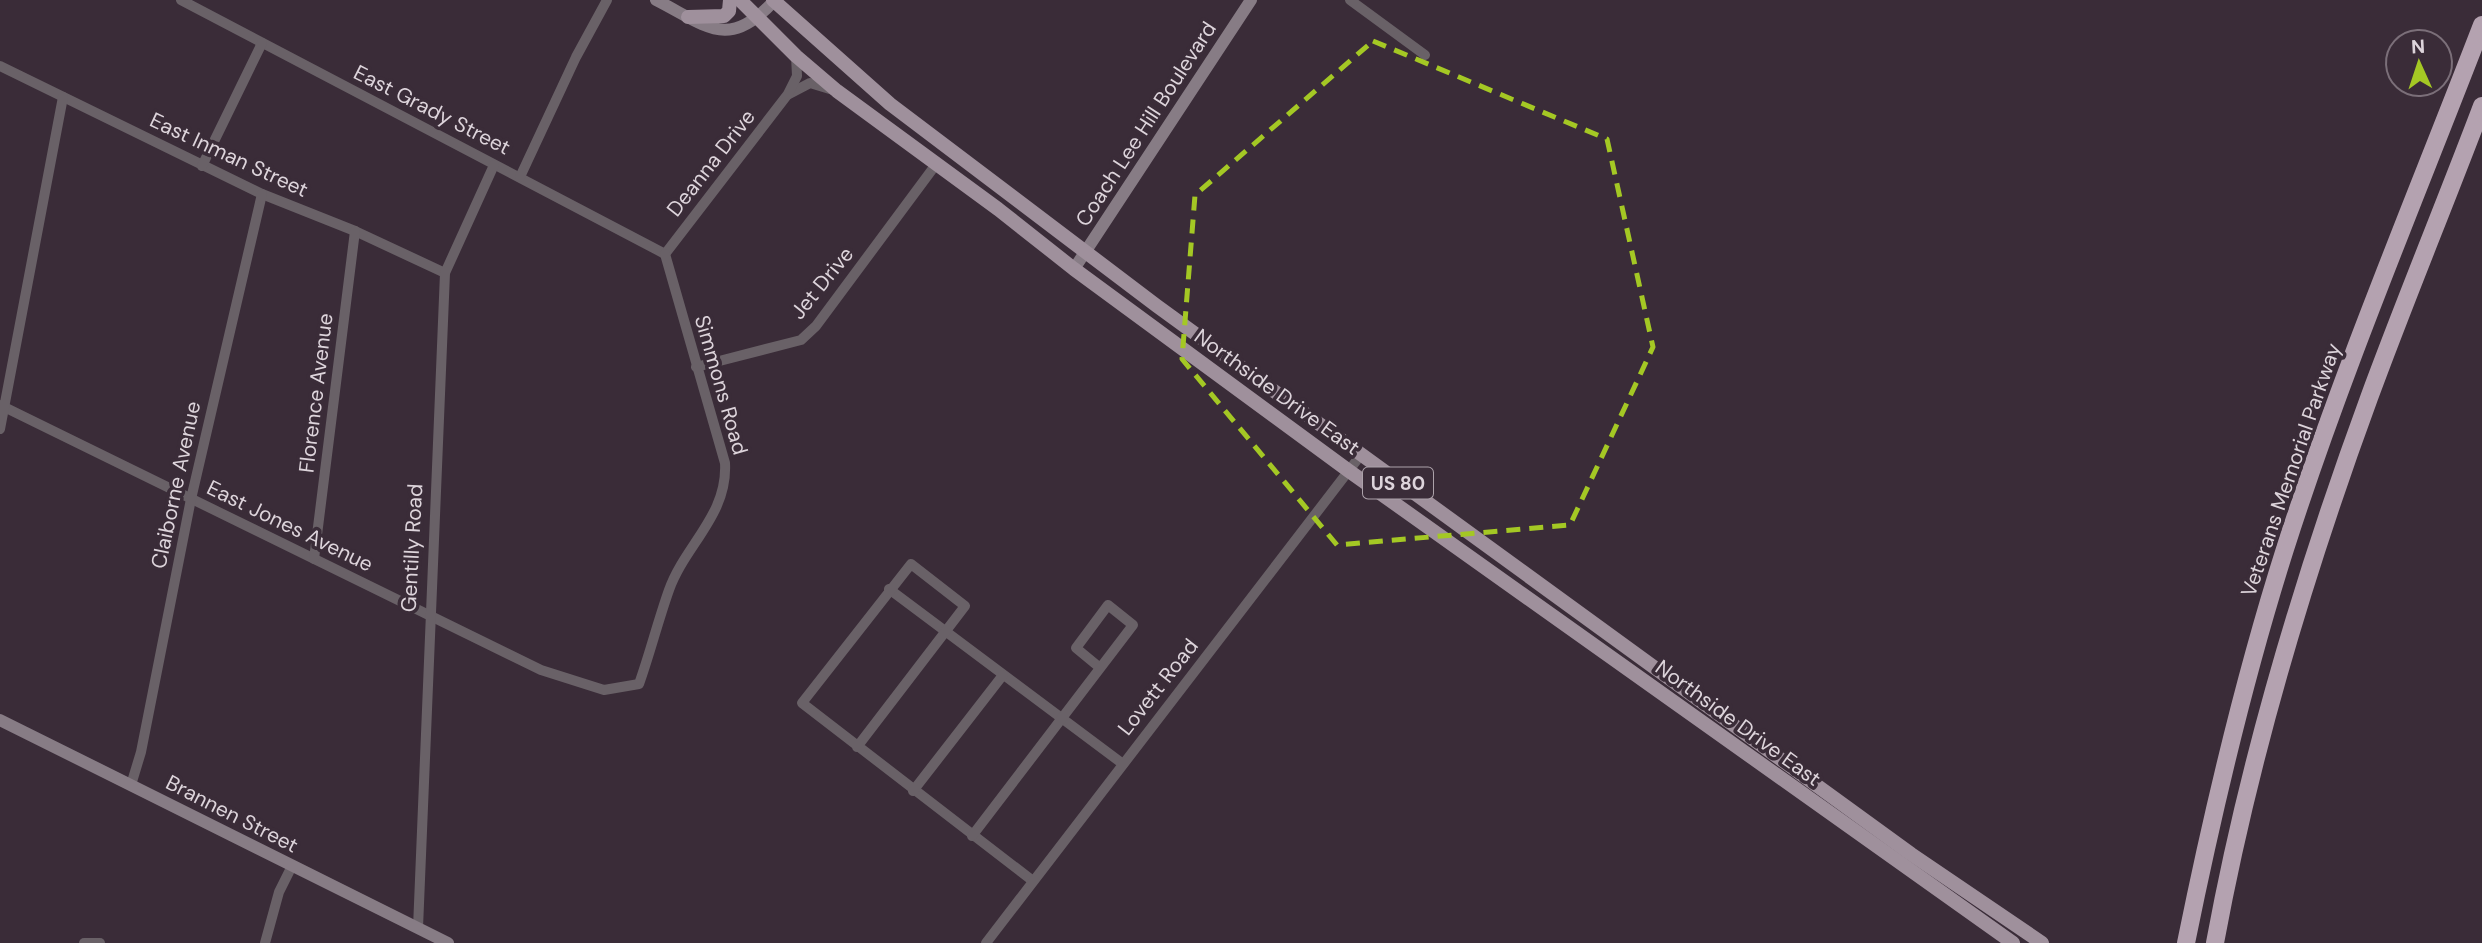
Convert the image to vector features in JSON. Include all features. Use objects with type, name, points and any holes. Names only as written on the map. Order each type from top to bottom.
[{"type":"highway","name":"Veterans Memorial Parkway","points":[[2186,943],[2218,793],[2247,678],[2290,537],[2368,320],[2482,25]]},
{"type":"highway","points":[[2215,943],[2252,771],[2325,524],[2369,397],[2482,106]]},
{"type":"highway","points":[[2178,943],[2210,804],[2218,793]]},
{"type":"main road","points":[[688,17],[724,16],[729,11],[730,0]]},
{"type":"main road","name":"Northside Drive East","points":[[740,0],[837,92],[937,163],[1074,269],[1349,471],[2013,943]]},
{"type":"main road","name":"Northside Drive East","points":[[774,0],[890,104],[1360,456],[1911,854],[2042,943]]},
{"type":"street","name":"East Grady Street","points":[[181,0],[665,254]]},
{"type":"street","points":[[520,177],[576,57],[607,0]]},
{"type":"street","points":[[656,0],[709,27],[727,30],[746,27],[774,0]]},
{"type":"street","name":"Coach Lee Hill Boulevard","points":[[1074,269],[1251,0]]},
{"type":"street","points":[[1350,0],[1425,55]]},
{"type":"street","points":[[202,166],[262,43]]},
{"type":"street","name":"Deanna Drive","points":[[665,254],[788,94],[797,76],[796,56]]},
{"type":"street","name":"East Inman Street","points":[[0,66],[262,194],[355,231],[444,272]]},
{"type":"street","points":[[788,94],[810,83],[837,92]]},
{"type":"street","points":[[0,429],[63,97]]},
{"type":"street","name":"Jet Drive","points":[[696,366],[801,340],[816,326],[937,163]]},
{"type":"street","name":"Gentilly Road","points":[[417,943],[428,614],[444,272],[494,166]]},
{"type":"street","name":"Claiborne Avenue","points":[[131,785],[141,752],[191,499],[262,194]]},
{"type":"street","name":"Florence Avenue","points":[[314,559],[355,231]]},
{"type":"street","name":"Simmons Road","points":[[604,690],[639,684],[670,588],[722,499],[725,463],[665,254]]},
{"type":"street","name":"East Jones Avenue","points":[[3,406],[541,670],[604,690]]},
{"type":"street","name":"Lovett Road","points":[[986,943],[1360,456]]},
{"type":"street","points":[[857,747],[965,606],[911,564],[802,703],[857,747],[972,836],[1033,881]]},
{"type":"street","points":[[889,589],[1123,764]]},
{"type":"street","points":[[972,836],[1133,625],[1108,605],[1076,648],[1099,667]]},
{"type":"street","points":[[914,790],[1003,675]]},
{"type":"street","name":"Brannen Street","points":[[0,720],[448,943]]},
{"type":"street","points":[[265,943],[279,892],[292,866]]},
{"type":"street","points":[[84,943],[100,943]]},
{"type":"highlighted area","points":[[1373,41],[1607,139],[1653,347],[1570,525],[1337,545],[1182,359],[1195,195]]}]
